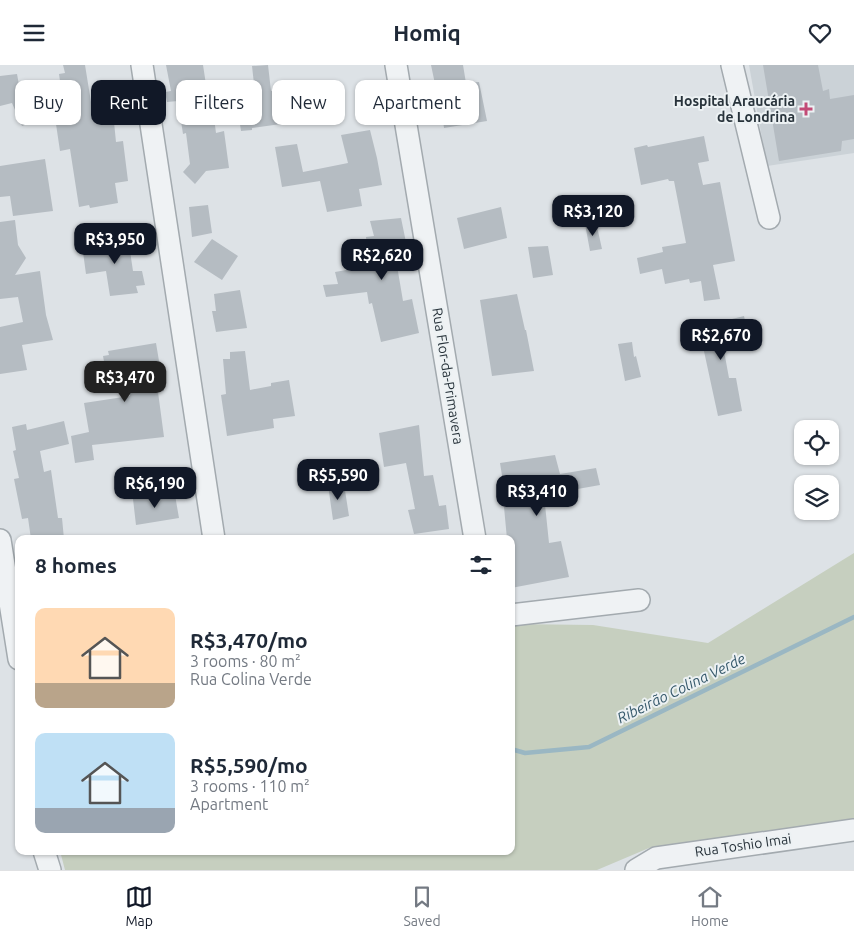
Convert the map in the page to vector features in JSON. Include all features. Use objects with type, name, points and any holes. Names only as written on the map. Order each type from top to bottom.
[{"type":"street","points":[[142,65],[213,535]]},
{"type":"street","name":"Rua Flor-da-Primavera","points":[[396,65],[474,535]]},
{"type":"street","points":[[732,65],[769,218]]},
{"type":"street","points":[[0,540],[12,654]]},
{"type":"street","points":[[515,615],[638,600]]},
{"type":"street","name":"Rua Toshio Imai","points":[[636,870],[656,858],[854,830]]},
{"type":"street","points":[[45,855],[50,870]]},
{"type":"shaded area","name":"Hospital Araucária de Londrina","points":[[749,65],[854,65],[854,153],[767,166]]},
{"type":"green space","points":[[854,553],[854,822],[649,848],[597,870],[65,870],[61,855],[515,855],[515,624],[593,625],[708,643]]},
{"type":"building","points":[[63,65],[85,65],[91,102],[91,125],[114,125],[116,142],[123,141],[128,181],[115,183],[118,203],[90,208],[89,205],[79,207],[70,149],[60,151],[56,125],[81,125],[81,80],[60,80],[59,74],[65,73]]},
{"type":"building","points":[[166,65],[203,65],[205,80],[176,80],[176,101],[167,102],[166,92],[171,91]]},
{"type":"building","points":[[268,65],[272,91],[272,125],[274,125],[241,131],[240,125],[262,125],[262,80],[254,80],[252,66]]},
{"type":"building","points":[[431,65],[463,65],[466,80],[434,80]]},
{"type":"building","name":"Hospital Araucária de Londrina","points":[[763,65],[818,65],[823,91],[829,89],[830,99],[854,95],[854,139],[842,141],[841,151],[779,161]]},
{"type":"building","points":[[17,74],[18,80],[15,80],[15,110],[12,103],[0,106],[0,76]]},
{"type":"building","points":[[479,82],[487,121],[479,122]]},
{"type":"building","points":[[182,125],[215,125],[216,133],[224,131],[229,168],[206,171],[195,184],[183,172],[190,164],[186,133],[183,134]]},
{"type":"building","points":[[444,125],[462,125],[444,128]]},
{"type":"building","points":[[370,130],[382,185],[359,189],[362,206],[327,212],[320,181],[282,187],[275,147],[297,144],[303,172],[348,163],[341,135]]},
{"type":"building","points":[[704,136],[709,161],[698,163],[703,185],[720,182],[735,261],[713,265],[720,299],[704,301],[701,281],[690,283],[689,279],[665,284],[662,269],[640,274],[637,258],[663,252],[662,247],[686,243],[674,181],[669,181],[668,179],[641,185],[634,148]]},
{"type":"building","points":[[45,159],[53,211],[13,216],[10,196],[0,197],[0,166]]},
{"type":"building","points":[[208,205],[212,233],[192,237],[189,207]]},
{"type":"building","points":[[501,207],[507,238],[464,249],[457,218]]},
{"type":"building","points":[[401,218],[408,252],[395,254],[403,301],[412,299],[419,333],[381,342],[372,303],[369,304],[367,292],[326,297],[323,285],[338,284],[335,272],[369,266],[366,237],[374,236],[370,221]]},
{"type":"building","points":[[15,220],[18,245],[26,258],[15,275],[40,271],[46,315],[53,340],[22,345],[27,370],[0,374],[0,327],[23,322],[18,297],[0,299],[0,222]]},
{"type":"building","points":[[596,222],[602,249],[590,251],[585,224]]},
{"type":"building","points":[[127,231],[133,271],[142,271],[145,285],[136,286],[138,293],[110,296],[106,271],[86,274],[83,252],[104,249],[102,235]]},
{"type":"building","points":[[212,239],[238,256],[222,280],[194,262]]},
{"type":"building","points":[[548,246],[553,275],[533,278],[528,247]]},
{"type":"building","points":[[240,290],[247,328],[216,332],[212,311],[216,311],[214,294]]},
{"type":"building","points":[[517,294],[534,371],[492,376],[480,300]]},
{"type":"building","points":[[744,316],[748,334],[722,340],[729,378],[736,378],[742,411],[718,416],[702,342],[692,346],[687,334],[704,327],[704,324],[728,321]]},
{"type":"building","points":[[632,342],[634,357],[636,356],[641,377],[625,381],[618,344]]},
{"type":"building","points":[[156,343],[164,391],[158,392],[164,437],[92,445],[94,460],[75,463],[71,436],[89,432],[84,403],[130,396],[127,374],[113,377],[112,371],[106,372],[103,356],[109,355],[108,351]]},
{"type":"building","points":[[245,351],[250,390],[271,386],[271,383],[289,380],[295,416],[273,419],[274,428],[227,436],[221,395],[226,394],[223,359],[230,359],[230,352]]},
{"type":"building","points":[[64,421],[69,444],[40,451],[44,472],[51,470],[58,518],[62,518],[64,535],[30,535],[28,518],[22,519],[14,479],[19,478],[13,451],[16,450],[12,427],[26,424],[27,430]]},
{"type":"building","points":[[419,425],[424,476],[433,475],[439,506],[446,505],[449,529],[414,534],[408,510],[415,509],[406,463],[384,467],[379,433]]},
{"type":"building","points":[[555,455],[560,474],[596,468],[600,485],[544,495],[549,543],[561,541],[569,577],[515,587],[515,535],[507,535],[504,507],[507,507],[500,463]]},
{"type":"building","points":[[344,484],[349,516],[333,520],[328,485]]},
{"type":"building","points":[[175,495],[179,518],[136,525],[133,499]]},
{"type":"waterway","name":"Ribeirão Colina Verde","points":[[515,750],[525,753],[589,747],[854,617]]},
{"type":"place","name":"Hospital Araucária de Londrina","points":[[806,109]]}]
